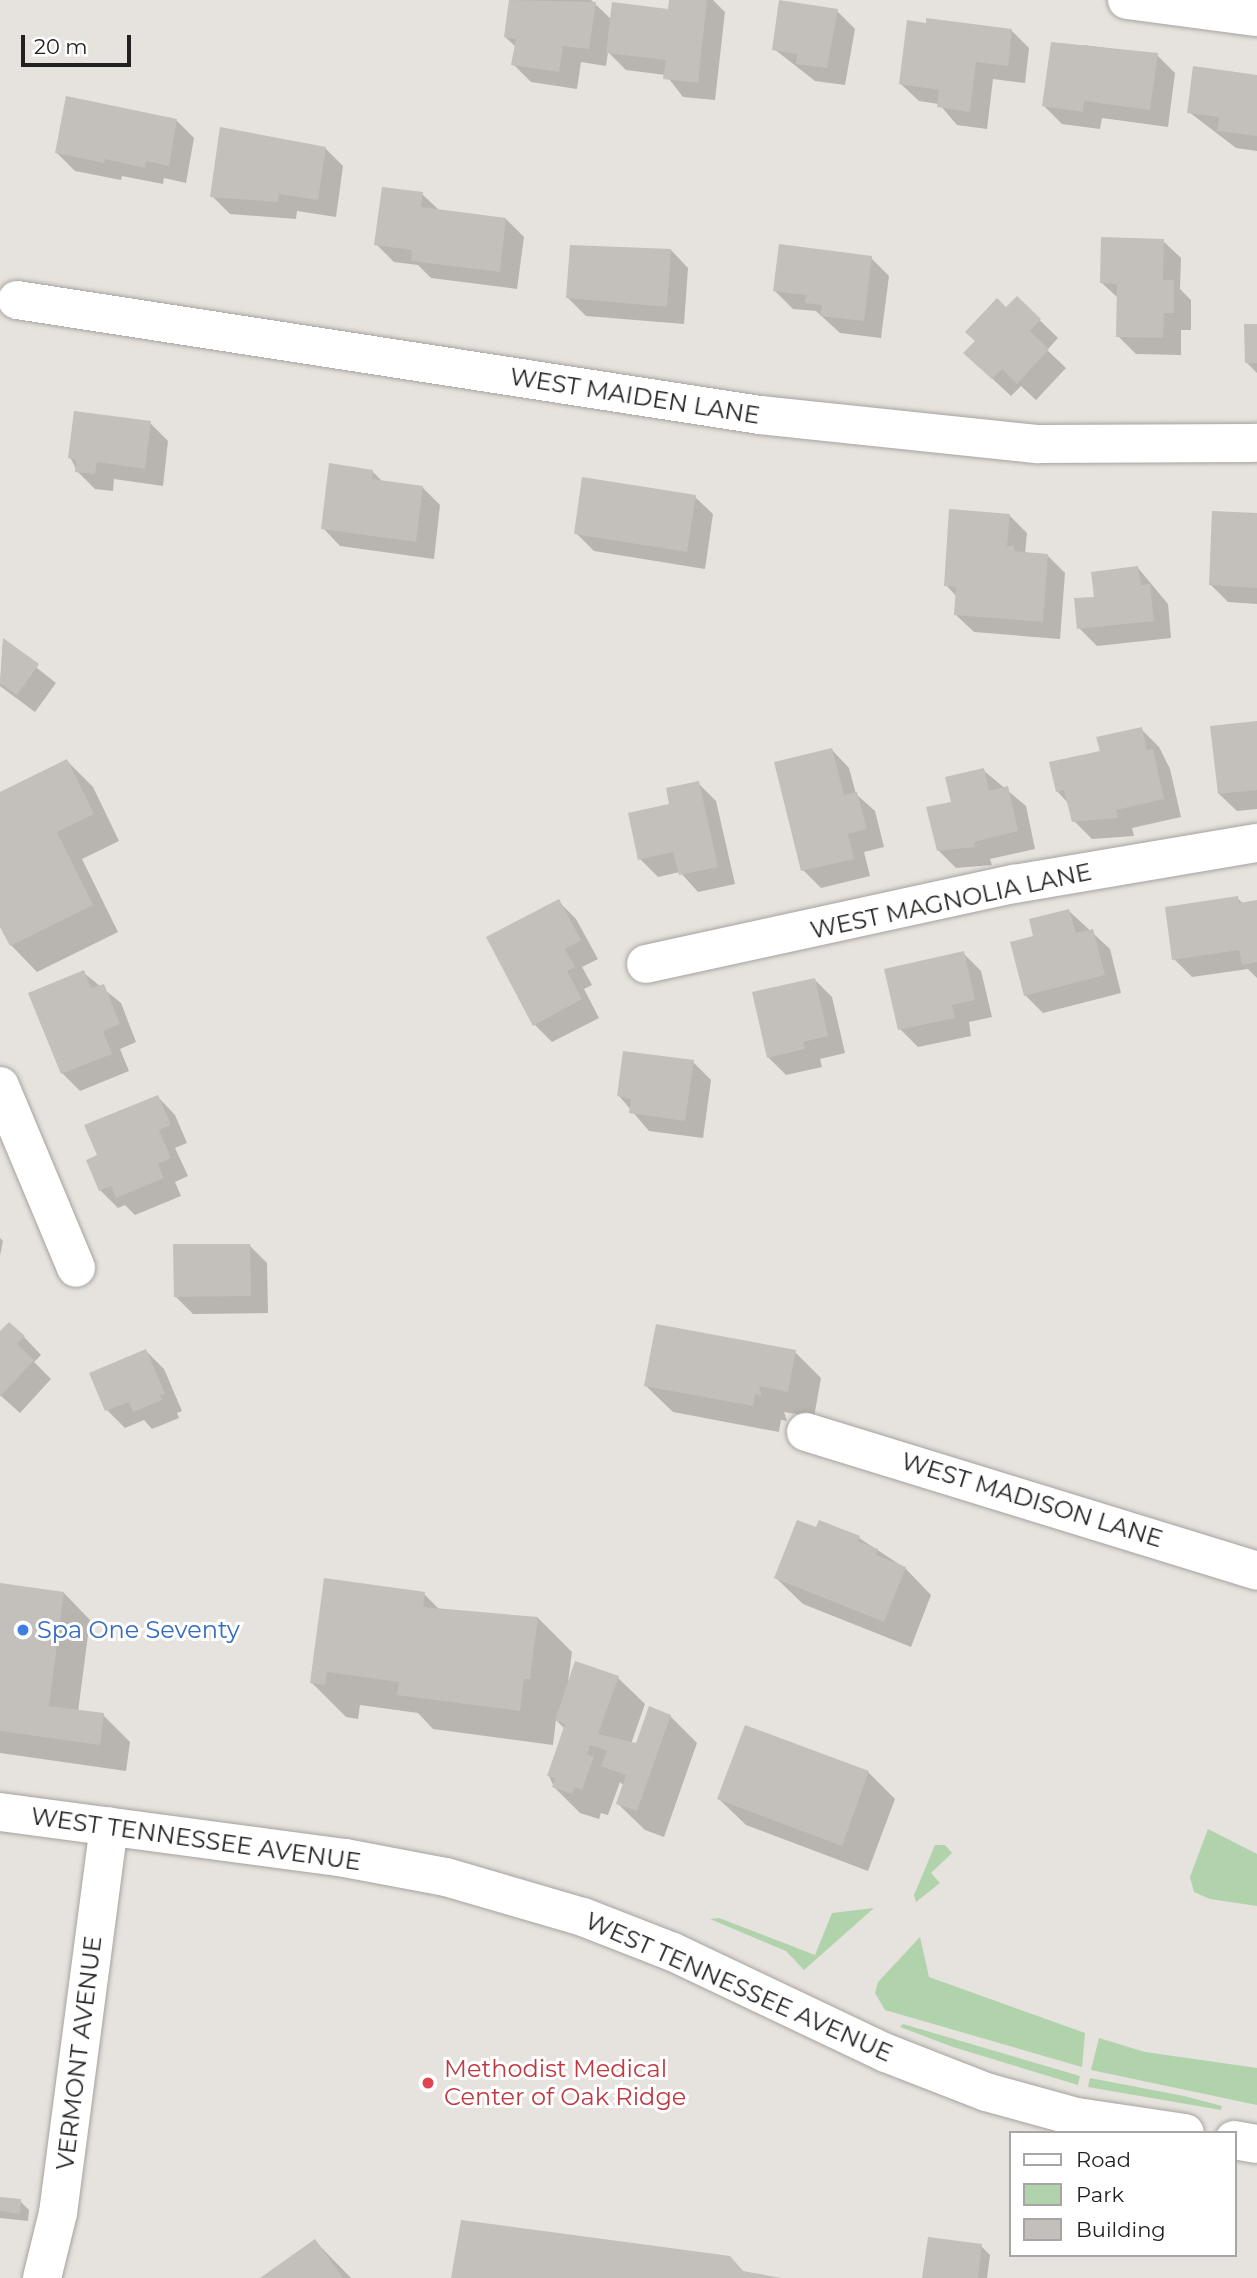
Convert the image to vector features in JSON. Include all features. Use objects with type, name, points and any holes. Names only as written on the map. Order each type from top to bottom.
[{"type":"street","points":[[1127,0],[1257,17]]},
{"type":"street","name":"WEST MAIDEN LANE","points":[[17,300],[760,415],[1038,444],[1257,443]]},
{"type":"street","name":"WEST MAGNOLIA LANE","points":[[646,964],[1014,884],[1257,843]]},
{"type":"street","points":[[0,1086],[76,1268]]},
{"type":"street","name":"WEST MADISON LANE","points":[[806,1432],[1257,1571]]},
{"type":"street","name":"WEST TENNESSEE AVENUE","points":[[0,1812],[345,1858],[446,1877],[583,1917],[673,1952],[886,2053],[986,2092],[1077,2116],[1172,2131]]},
{"type":"street","name":"VERMONT AVENUE","points":[[42,2278],[58,2213],[109,1826]]},
{"type":"street","points":[[1236,2140],[1257,2144]]},
{"type":"green space","points":[[1208,1829],[1257,1854],[1257,1906],[1210,1899],[1194,1892],[1190,1877]]},
{"type":"green space","points":[[935,1845],[945,1845],[952,1853],[931,1873],[940,1883],[916,1902],[914,1895]]},
{"type":"green space","points":[[874,1908],[804,1970],[786,1951],[710,1919],[719,1918],[815,1955],[832,1913]]},
{"type":"green space","points":[[920,1937],[929,1977],[1085,2033],[1082,2067],[885,2010],[875,1993],[878,1982]]},
{"type":"green space","points":[[903,2024],[1080,2076],[1078,2085],[953,2047],[900,2027]]},
{"type":"green space","points":[[1099,2038],[1145,2052],[1257,2068],[1257,2105],[1091,2070]]},
{"type":"green space","points":[[1090,2078],[1222,2106],[1221,2110],[1088,2087]]},
{"type":"building","points":[[509,0],[596,2],[589,49],[563,46],[559,72],[511,65],[516,39],[504,37]]},
{"type":"building","points":[[669,0],[707,0],[698,83],[663,79],[666,60],[606,53],[612,2],[668,9]]},
{"type":"building","points":[[779,0],[838,9],[827,68],[796,64],[797,54],[772,50]]},
{"type":"building","points":[[926,18],[1012,29],[1008,66],[976,62],[970,112],[937,107],[939,90],[899,84],[907,20],[926,23]]},
{"type":"building","points":[[1051,42],[1158,53],[1150,110],[1084,101],[1083,112],[1042,106]]},
{"type":"building","points":[[1193,66],[1257,75],[1257,136],[1217,131],[1219,117],[1187,113]]},
{"type":"building","points":[[66,96],[177,119],[169,166],[146,161],[145,168],[105,159],[104,163],[55,153]]},
{"type":"building","points":[[220,127],[326,147],[318,200],[279,194],[278,202],[210,197]]},
{"type":"building","points":[[382,187],[423,192],[421,207],[506,218],[500,272],[411,261],[412,250],[374,245]]},
{"type":"building","points":[[1101,237],[1164,239],[1163,280],[1174,280],[1174,313],[1164,313],[1163,338],[1116,337],[1117,284],[1100,283]]},
{"type":"building","points":[[779,244],[872,256],[864,321],[820,316],[822,305],[805,303],[806,295],[773,291]]},
{"type":"building","points":[[570,245],[671,249],[667,307],[566,298]]},
{"type":"building","points":[[1017,296],[1041,319],[1030,331],[1049,349],[1017,384],[1002,369],[992,379],[963,353],[975,341],[965,332],[997,298],[1006,307]]},
{"type":"building","points":[[1244,324],[1257,324],[1257,363],[1245,363]]},
{"type":"building","points":[[74,411],[151,421],[145,469],[97,462],[95,474],[75,472],[76,460],[68,458]]},
{"type":"building","points":[[329,463],[373,470],[372,479],[423,486],[416,542],[321,529]]},
{"type":"building","points":[[582,477],[696,495],[687,552],[574,534]]},
{"type":"building","points":[[949,509],[1010,514],[1007,546],[1014,546],[1014,551],[1048,554],[1043,622],[954,615],[956,587],[944,586]]},
{"type":"building","points":[[1212,511],[1257,513],[1257,588],[1209,585]]},
{"type":"building","points":[[1138,566],[1141,585],[1150,584],[1154,621],[1077,629],[1074,598],[1094,597],[1091,572]]},
{"type":"building","points":[[3,638],[39,664],[17,695],[0,683]]},
{"type":"building","points":[[1257,721],[1257,790],[1218,794],[1210,726]]},
{"type":"building","points":[[1142,727],[1147,750],[1153,749],[1164,799],[1116,810],[1118,818],[1072,822],[1064,790],[1056,792],[1049,762],[1100,751],[1096,737]]},
{"type":"building","points":[[832,748],[844,795],[857,792],[867,829],[848,834],[854,859],[801,871],[774,762]]},
{"type":"building","points":[[67,759],[94,814],[57,832],[93,905],[10,946],[0,927],[0,792]]},
{"type":"building","points":[[984,768],[989,791],[1008,786],[1018,831],[974,842],[975,847],[937,851],[926,807],[951,802],[945,777]]},
{"type":"building","points":[[699,781],[718,867],[679,875],[673,852],[638,860],[628,813],[669,804],[666,788]]},
{"type":"building","points":[[1238,896],[1239,903],[1257,900],[1257,962],[1242,965],[1239,950],[1172,960],[1165,907]]},
{"type":"building","points":[[559,899],[581,940],[565,949],[575,967],[567,971],[582,999],[533,1026],[486,937]]},
{"type":"building","points":[[1069,909],[1076,933],[1093,929],[1105,975],[1024,996],[1010,942],[1033,936],[1029,919]]},
{"type":"building","points":[[964,951],[975,1000],[952,1005],[955,1018],[898,1030],[884,969]]},
{"type":"building","points":[[84,970],[91,988],[104,984],[120,1024],[103,1031],[112,1054],[61,1074],[28,993]]},
{"type":"building","points":[[815,978],[828,1036],[803,1042],[805,1049],[767,1058],[752,992]]},
{"type":"building","points":[[623,1051],[694,1060],[685,1121],[629,1113],[631,1099],[617,1096]]},
{"type":"building","points":[[158,1095],[171,1125],[159,1130],[171,1158],[158,1164],[164,1178],[116,1198],[111,1186],[99,1191],[86,1160],[97,1155],[84,1125]]},
{"type":"building","points":[[173,1244],[250,1244],[251,1296],[174,1297]]},
{"type":"building","points":[[9,1322],[25,1336],[17,1344],[34,1360],[0,1397],[0,1331]]},
{"type":"building","points":[[656,1324],[796,1350],[788,1392],[759,1386],[762,1396],[755,1394],[753,1406],[644,1386]]},
{"type":"building","points":[[146,1349],[165,1394],[160,1395],[162,1400],[133,1412],[129,1402],[105,1411],[89,1373]]},
{"type":"building","points":[[797,1520],[816,1527],[819,1520],[860,1536],[858,1541],[878,1549],[876,1555],[906,1567],[884,1622],[774,1578]]},
{"type":"building","points":[[324,1578],[425,1592],[423,1607],[538,1617],[530,1679],[524,1679],[520,1711],[397,1695],[399,1682],[327,1672],[325,1685],[310,1683]]},
{"type":"building","points":[[0,1583],[64,1592],[49,1706],[104,1713],[100,1745],[0,1731]]},
{"type":"building","points":[[575,1661],[619,1676],[598,1734],[636,1743],[649,1706],[671,1715],[637,1811],[616,1804],[626,1775],[601,1766],[607,1751],[590,1745],[587,1754],[594,1757],[582,1790],[575,1787],[572,1794],[552,1787],[555,1778],[547,1776],[565,1724],[555,1720]]},
{"type":"building","points":[[745,1725],[869,1771],[842,1846],[717,1799]]},
{"type":"building","points":[[0,2197],[21,2199],[20,2214],[0,2211]]},
{"type":"building","points":[[461,2220],[730,2256],[743,2271],[781,2278],[451,2278]]},
{"type":"building","points":[[928,2237],[982,2244],[978,2278],[922,2278]]},
{"type":"building","points":[[315,2239],[343,2278],[260,2278]]},
{"type":"place","name":"Spa One Seventy","points":[[23,1630]]},
{"type":"place","name":"Methodist Medical Center of Oak Ridge","points":[[428,2083]]}]
